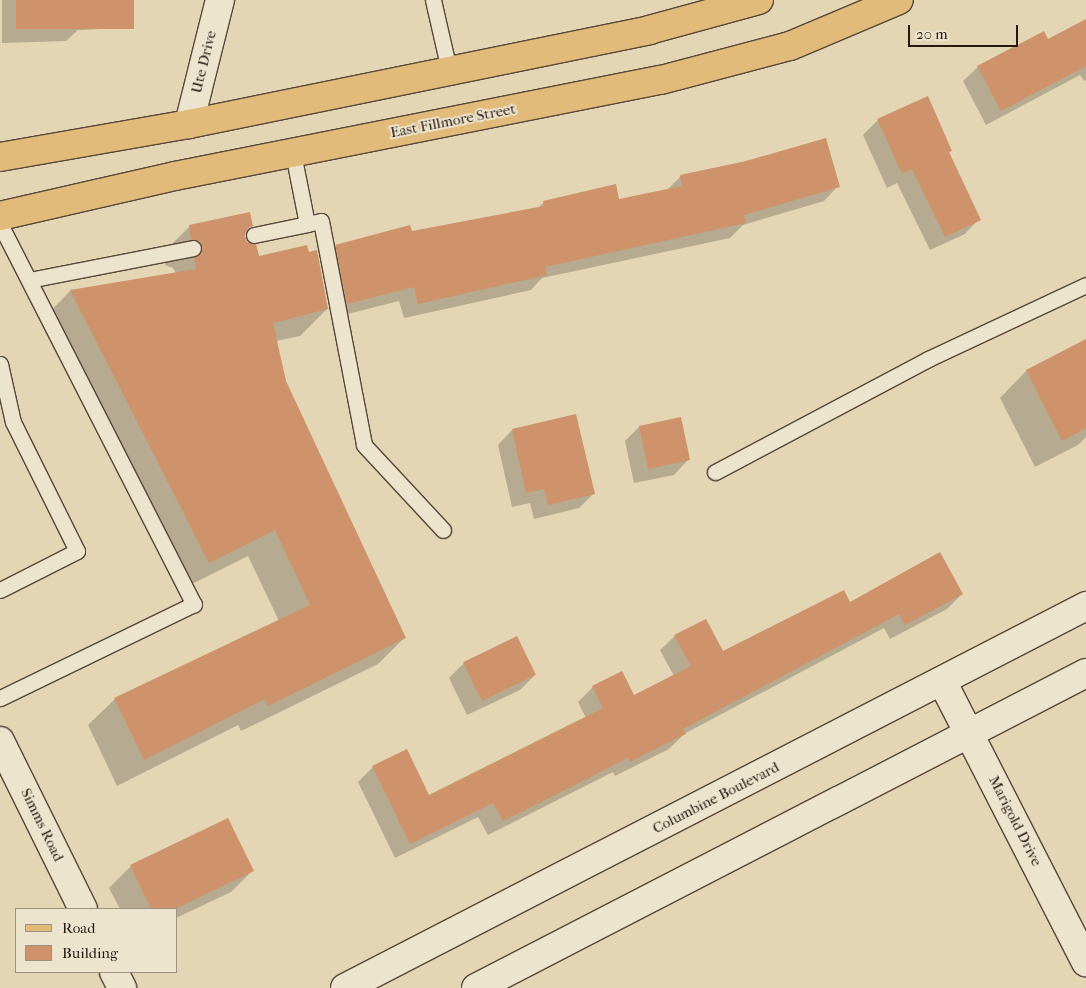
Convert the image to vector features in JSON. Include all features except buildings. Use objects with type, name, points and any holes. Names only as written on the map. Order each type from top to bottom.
[{"type":"main road","points":[[0,158],[189,124],[650,30],[759,0]]},
{"type":"main road","name":"East Fillmore Street","points":[[0,216],[293,152],[661,80],[790,46],[899,0]]},
{"type":"street","name":"Ute Drive","points":[[189,124],[220,0]]},
{"type":"street","name":"Columbine Boulevard","points":[[345,988],[942,682],[1086,606]]},
{"type":"street","points":[[476,988],[1086,673]]},
{"type":"street","name":"Marigold Drive","points":[[942,682],[970,732],[1086,962]]},
{"type":"street","name":"Simms Road","points":[[0,741],[83,908]]},
{"type":"street","points":[[114,973],[122,988]]},
{"type":"lane","points":[[433,0],[449,70]]},
{"type":"lane","points":[[293,152],[307,224]]},
{"type":"lane","points":[[254,235],[321,221],[364,445],[443,530]]},
{"type":"lane","points":[[0,224],[194,604],[0,698]]},
{"type":"lane","points":[[29,280],[193,248]]},
{"type":"lane","points":[[715,472],[928,359],[1086,285]]},
{"type":"lane","points":[[0,364],[7,425],[77,551],[0,590]]}]
